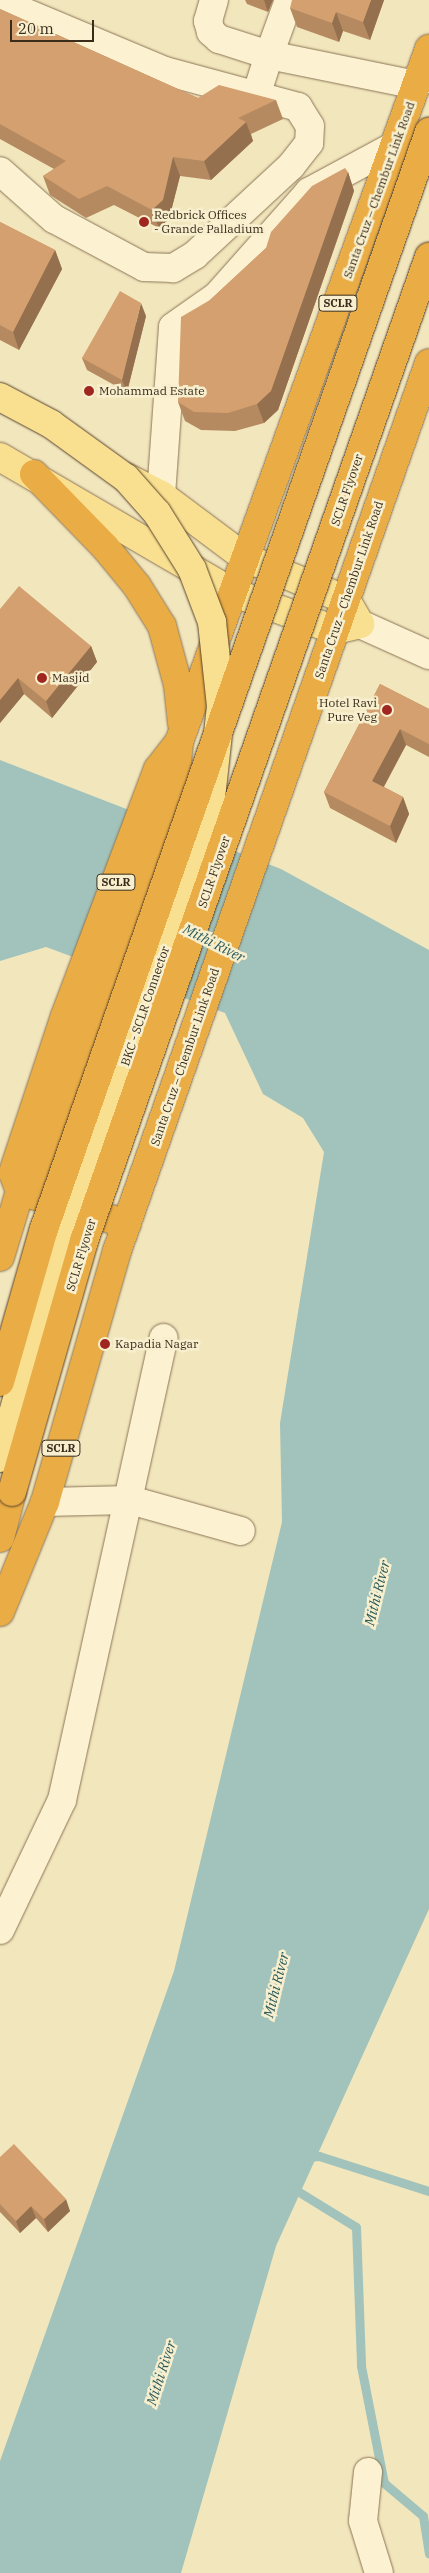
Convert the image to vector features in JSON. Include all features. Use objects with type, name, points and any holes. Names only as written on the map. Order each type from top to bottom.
[{"type":"highway","name":"Santa Cruz – Chembur Link Road","points":[[1,1253],[20,1191],[14,1173],[75,994],[181,736],[244,557],[396,145],[429,49]]},
{"type":"highway","points":[[0,1382],[44,1229],[429,132]]},
{"type":"highway","name":"SCLR Flyover","points":[[0,1538],[84,1241],[429,257]]},
{"type":"highway","name":"Santa Cruz – Chembur Link Road","points":[[0,1612],[45,1502],[127,1224],[191,1034],[264,835],[348,627],[346,600],[429,363]]},
{"type":"highway","points":[[34,474],[126,573],[162,626],[178,685],[181,736]]},
{"type":"highway","points":[[127,1224],[20,1191],[33,1175],[84,1029],[167,772]]},
{"type":"main road","name":"BKC - SCLR Connector","points":[[0,397],[51,424],[126,478],[157,513],[192,569],[212,622],[221,706],[208,826],[64,1235],[0,1458]]},
{"type":"main road","points":[[0,412],[161,495],[244,557],[346,600]]},
{"type":"main road","points":[[0,457],[34,474],[232,592],[348,627]]},
{"type":"street","points":[[214,0],[208,21],[211,32],[219,39],[269,55],[417,85]]},
{"type":"street","points":[[256,96],[288,0]]},
{"type":"street","points":[[0,2],[165,72],[298,108],[307,115],[308,143],[291,166],[195,255],[173,268],[144,267],[54,219],[0,171]]},
{"type":"street","points":[[161,495],[173,327],[217,296],[309,192],[368,156],[396,145]]},
{"type":"street","points":[[348,627],[429,655]]},
{"type":"street","points":[[0,1930],[62,1800],[130,1500],[164,1338]]},
{"type":"street","points":[[45,1502],[130,1500],[242,1530]]},
{"type":"street","points":[[368,2472],[362,2521],[379,2573]]},
{"type":"water","name":"Mithi River","points":[[0,760],[281,869],[429,950],[429,1909],[276,2246],[181,2573],[0,2573],[0,2461],[174,1971],[282,1522],[280,1423],[324,1152],[303,1118],[263,1094],[225,1013],[46,947],[0,961]]},
{"type":"building","points":[[292,0],[371,0],[363,22],[336,12],[332,23],[290,8]]},
{"type":"building","points":[[0,9],[198,98],[219,85],[276,100],[238,118],[246,122],[204,161],[173,157],[163,200],[152,210],[107,186],[79,199],[43,176],[66,161],[0,124]]},
{"type":"building","points":[[345,168],[348,172],[271,391],[257,404],[228,413],[194,412],[178,402],[181,317],[210,300],[266,248],[271,232],[312,186]]},
{"type":"building","points":[[0,222],[55,250],[13,332],[0,325]]},
{"type":"building","points":[[120,291],[141,303],[122,380],[82,358]]},
{"type":"building","name":"Masjid","points":[[19,586],[91,646],[46,701],[18,678],[0,700],[0,609]]},
{"type":"building","points":[[380,684],[429,709],[429,744],[400,729],[372,781],[403,797],[390,826],[324,792]]},
{"type":"building","points":[[14,2144],[66,2199],[44,2219],[31,2206],[16,2221],[0,2204],[0,2157]]},
{"type":"waterway","points":[[307,2157],[319,2156],[429,2191]]},
{"type":"waterway","points":[[291,2187],[356,2227],[361,2366],[384,2483],[423,2516],[429,2554]]},
{"type":"place","name":"Redbrick Offices - Grande Palladium","points":[[144,222]]},
{"type":"place","name":"Mohammad Estate","points":[[89,391]]},
{"type":"place","name":"Masjid","points":[[42,678]]},
{"type":"place","name":"Hotel Ravi Pure Veg","points":[[387,710]]},
{"type":"place","name":"Kapadia Nagar","points":[[105,1344]]}]
